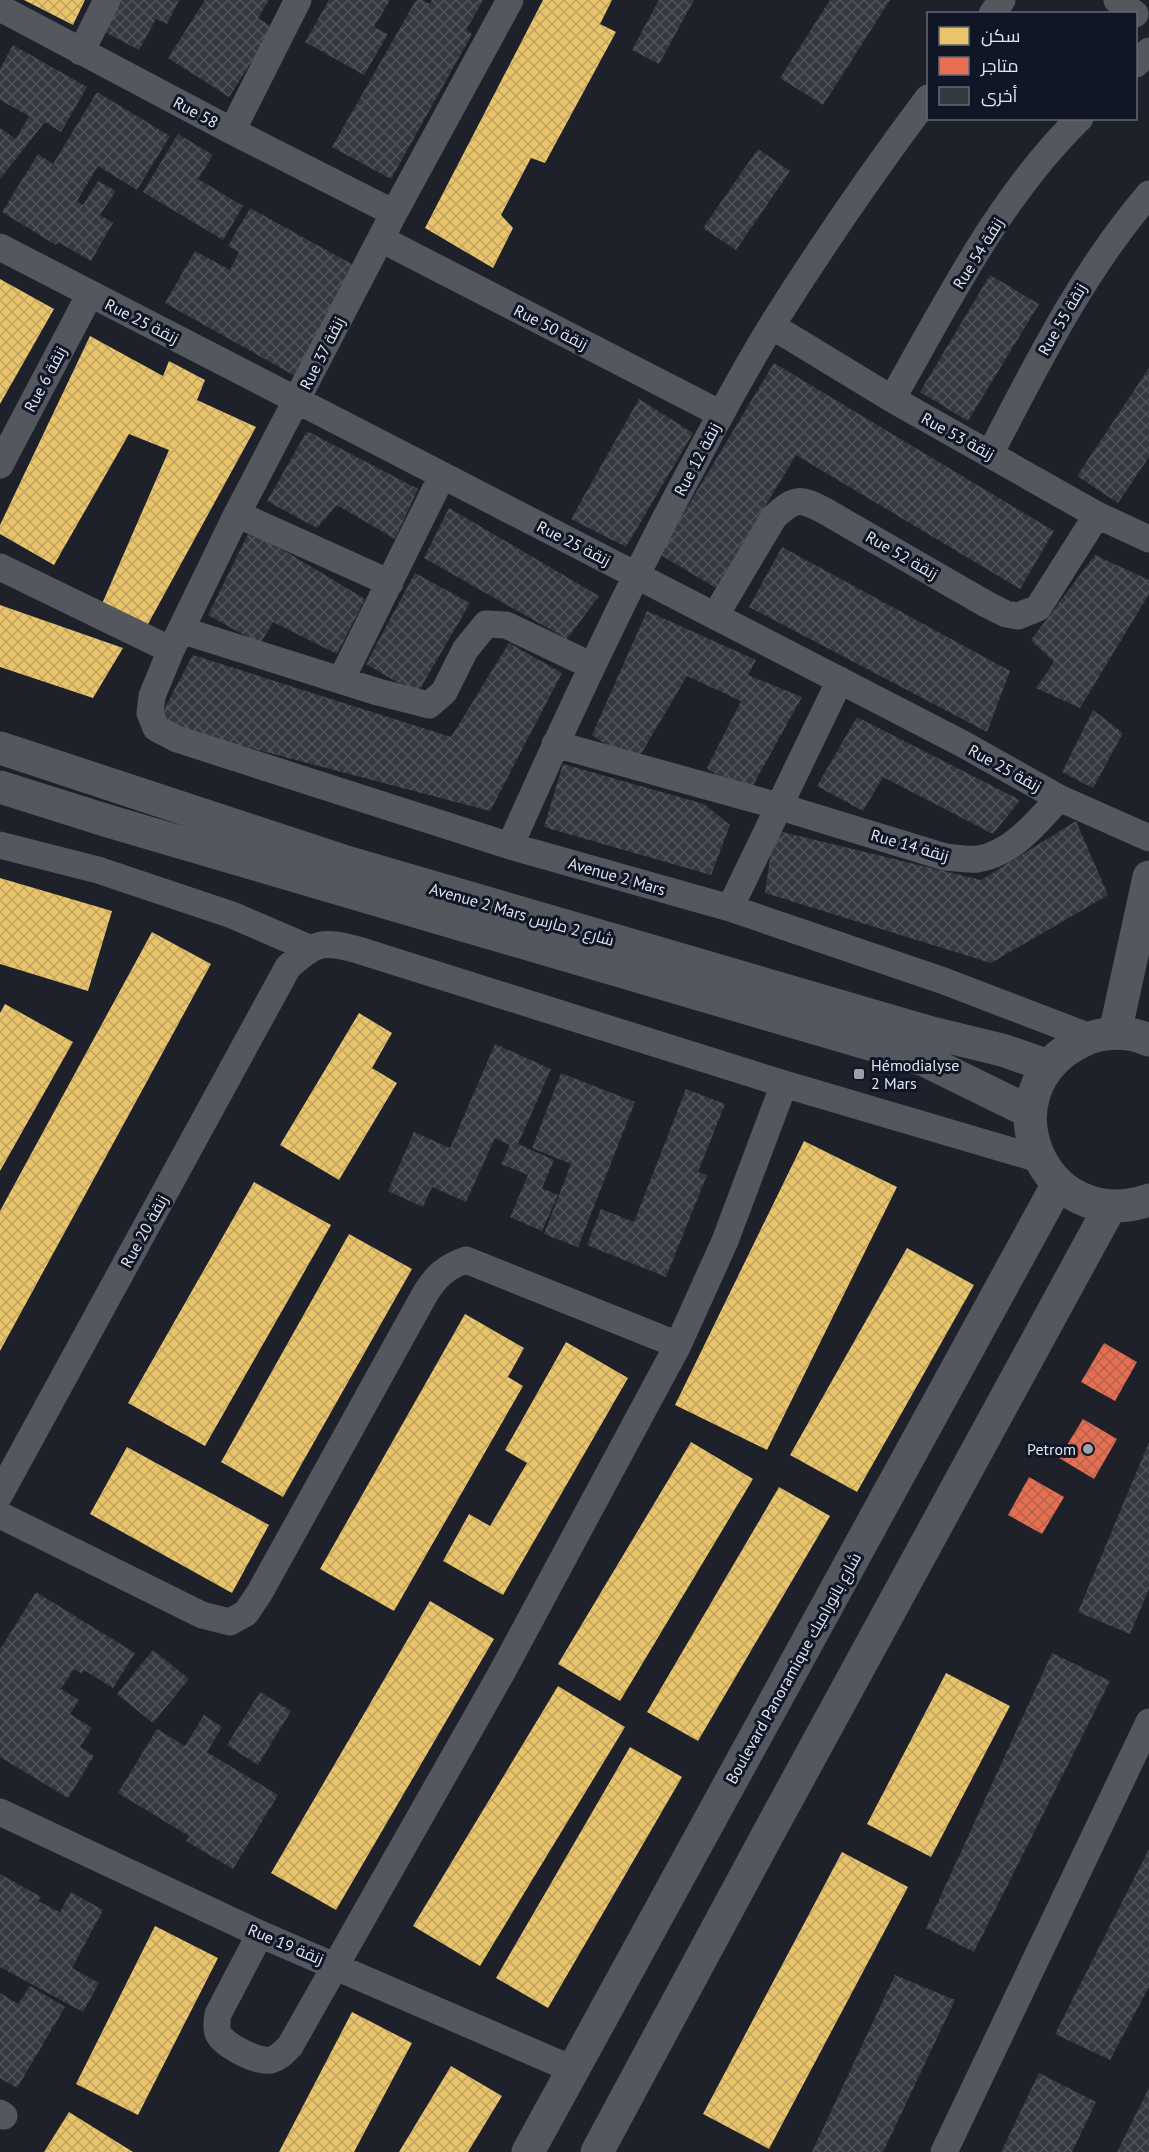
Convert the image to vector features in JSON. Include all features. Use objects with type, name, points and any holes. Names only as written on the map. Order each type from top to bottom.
[{"type":"main road","name":"Avenue 2 Mars شارع 2 مارس","points":[[0,748],[343,861],[932,1033],[1002,1050],[1049,1066]]},
{"type":"main road","name":"Avenue 2 Mars شارع 2 مارس","points":[[0,787],[108,821],[924,1060],[1030,1112]]},
{"type":"main road","points":[[1102,1035],[1149,877]]},
{"type":"main road","points":[[1149,1040],[1139,1035],[1102,1035],[1067,1048],[1049,1066],[1038,1082],[1030,1112],[1031,1136],[1039,1159],[1058,1184],[1082,1200],[1110,1207],[1134,1205],[1149,1200]]},
{"type":"main road","name":"Boulevard Panoramique شارع بانوراميك","points":[[528,2152],[1058,1184]]},
{"type":"main road","points":[[597,2152],[1110,1207]]},
{"type":"street","points":[[81,52],[107,0]]},
{"type":"street","points":[[231,130],[298,0]]},
{"type":"street","name":"Rue 37 زنقة","points":[[150,713],[152,696],[176,640],[237,514],[394,213],[510,0]]},
{"type":"street","points":[[1117,0],[1132,12]]},
{"type":"street","name":"Rue 58","points":[[0,8],[394,213]]},
{"type":"street","points":[[1137,63],[1149,51]]},
{"type":"street","name":"Rue 12 زنقة","points":[[510,846],[555,744],[635,575],[721,414],[772,326],[875,168],[927,99]]},
{"type":"street","name":"Rue 54 زنقة","points":[[892,399],[983,240],[1025,180],[1078,120]]},
{"type":"street","name":"Rue 55 زنقة","points":[[990,454],[1059,323],[1098,260],[1149,194]]},
{"type":"street","name":"Rue 50 زنقة","points":[[381,239],[721,414]]},
{"type":"street","name":"Rue 25 زنقة","points":[[0,247],[840,680],[963,744],[1059,798],[1149,838]]},
{"type":"street","name":"Rue 6 زنقة","points":[[0,465],[90,294]]},
{"type":"street","name":"Rue 53 زنقة","points":[[772,326],[892,399],[1097,515],[1149,538]]},
{"type":"street","points":[[341,680],[442,476]]},
{"type":"street","name":"Rue 52 زنقة","points":[[715,616],[774,517],[785,506],[798,500],[825,511],[986,604],[1006,614],[1018,616],[1038,608],[1097,515]]},
{"type":"street","points":[[237,514],[390,583]]},
{"type":"street","points":[[0,567],[176,640],[341,680],[429,705],[444,692],[465,650],[486,624],[506,625],[592,666]]},
{"type":"street","points":[[730,908],[840,680]]},
{"type":"street","name":"Avenue 2 Mars","points":[[150,713],[156,728],[177,739],[510,846],[730,908],[1102,1035]]},
{"type":"street","name":"Rue 14 زنقة","points":[[555,744],[778,806],[945,857],[981,858],[1008,847],[1030,830],[1059,798]]},
{"type":"street","points":[[0,845],[98,870],[232,915],[311,949],[332,942],[784,1084],[1039,1159]]},
{"type":"street","name":"Rue 20 زنقة","points":[[0,1494],[288,968],[311,949]]},
{"type":"street","points":[[260,1934],[218,2014],[217,2026],[218,2033],[224,2041],[261,2061],[278,2058],[290,2046],[501,1674],[678,1345],[725,1241],[784,1084]]},
{"type":"street","points":[[0,1515],[202,1615],[230,1622],[246,1613],[260,1592],[428,1288],[441,1272],[452,1264],[466,1260],[678,1345]]},
{"type":"street","points":[[944,2152],[1149,1722]]},
{"type":"street","name":"Rue 19 زنقة","points":[[0,1812],[260,1934],[574,2070]]},
{"type":"building: سكن","points":[[24,0],[85,0],[73,25]]},
{"type":"building: سكن","points":[[543,0],[612,0],[600,24],[616,32],[545,163],[531,158],[501,215],[513,228],[493,268],[425,228]]},
{"type":"building: سكن","points":[[0,279],[54,309],[0,404]]},
{"type":"building: سكن","points":[[90,336],[163,376],[169,361],[205,380],[197,400],[256,427],[142,635],[98,613],[169,450],[129,434],[54,565],[0,534],[0,525]]},
{"type":"building: سكن","points":[[0,605],[123,648],[93,698],[0,667]]},
{"type":"building: سكن","points":[[0,878],[112,911],[88,991],[0,964]]},
{"type":"building: سكن","points":[[152,932],[211,964],[0,1351],[0,1211]]},
{"type":"building: سكن","points":[[5,1004],[73,1042],[0,1171],[0,1013]]},
{"type":"building: سكن","points":[[359,1013],[392,1033],[372,1068],[397,1083],[339,1180],[280,1145]]},
{"type":"building: سكن","points":[[804,1141],[897,1187],[767,1450],[675,1405]]},
{"type":"building: سكن","points":[[254,1182],[331,1225],[205,1446],[128,1403]]},
{"type":"building: سكن","points":[[349,1234],[412,1269],[283,1497],[221,1462]]},
{"type":"building: سكن","points":[[907,1248],[974,1285],[857,1492],[790,1455]]},
{"type":"building: سكن","points":[[465,1314],[524,1348],[508,1377],[523,1386],[394,1611],[320,1569]]},
{"type":"building: سكن","points":[[566,1342],[628,1378],[503,1595],[443,1561],[469,1514],[490,1526],[527,1463],[505,1450]]},
{"type":"building: سكن","points":[[691,1442],[753,1479],[620,1701],[558,1664]]},
{"type":"building: سكن","points":[[127,1447],[269,1525],[232,1593],[90,1514]]},
{"type":"building: سكن","points":[[779,1487],[830,1516],[698,1741],[647,1712]]},
{"type":"building: سكن","points":[[430,1601],[494,1639],[336,1910],[271,1873]]},
{"type":"building: سكن","points":[[946,1673],[1010,1706],[931,1857],[867,1824]]},
{"type":"building: سكن","points":[[558,1686],[625,1727],[480,1966],[413,1926]]},
{"type":"building: سكن","points":[[630,1747],[682,1777],[548,2008],[496,1978]]},
{"type":"building: سكن","points":[[842,1852],[908,1887],[769,2149],[703,2114]]},
{"type":"building: سكن","points":[[155,1926],[218,1958],[138,2115],[76,2084]]},
{"type":"building: سكن","points":[[352,2012],[412,2043],[354,2152],[279,2152]]},
{"type":"building: سكن","points":[[451,2066],[502,2096],[468,2152],[399,2152]]},
{"type":"building: سكن","points":[[69,2112],[133,2152],[44,2152]]},
{"type":"building: متاجر","points":[[1104,1343],[1137,1362],[1115,1401],[1081,1382]]},
{"type":"building: متاجر","name":"Petrom","points":[[1083,1419],[1117,1439],[1094,1479],[1059,1458]]},
{"type":"building: متاجر","name":"Petrom","points":[[1029,1477],[1064,1497],[1042,1534],[1008,1515]]},
{"type":"building: أخرى","points":[[120,0],[179,0],[167,24],[156,19],[139,50],[103,31]]},
{"type":"building: أخرى","points":[[205,0],[269,0],[258,18],[273,28],[229,97],[168,58]]},
{"type":"building: أخرى","points":[[329,0],[390,0],[374,27],[388,34],[364,75],[305,42]]},
{"type":"building: أخرى","points":[[416,0],[423,0],[430,4],[432,0],[483,0],[466,30],[472,34],[391,179],[332,147]]},
{"type":"building: أخرى","points":[[659,0],[694,0],[659,64],[632,50]]},
{"type":"building: أخرى","points":[[830,0],[890,0],[823,105],[780,78]]},
{"type":"building: أخرى","points":[[13,45],[87,87],[61,132],[45,122],[0,179],[0,128],[16,139],[29,116],[0,100],[0,69]]},
{"type":"building: أخرى","points":[[97,92],[170,136],[137,190],[98,166],[77,201],[83,205],[98,181],[116,191],[100,215],[113,223],[91,261],[58,242],[56,245],[2,212],[38,154],[53,164]]},
{"type":"building: أخرى","points":[[178,134],[213,155],[198,179],[243,206],[223,240],[143,192]]},
{"type":"building: أخرى","points":[[758,149],[790,171],[736,250],[703,228]]},
{"type":"building: أخرى","points":[[250,208],[357,267],[295,376],[165,303],[195,251],[230,270],[239,252],[228,246]]},
{"type":"building: أخرى","points":[[990,275],[1039,304],[968,421],[920,392]]},
{"type":"building: أخرى","points":[[774,363],[1054,531],[1020,589],[796,455],[716,588],[659,554]]},
{"type":"building: أخرى","points":[[1149,368],[1149,457],[1118,503],[1077,476]]},
{"type":"building: أخرى","points":[[639,399],[693,433],[626,547],[571,519]]},
{"type":"building: أخرى","points":[[307,431],[418,489],[395,539],[337,505],[317,528],[267,501]]},
{"type":"building: أخرى","points":[[449,508],[599,596],[567,639],[424,558]]},
{"type":"building: أخرى","points":[[250,530],[365,599],[337,654],[273,622],[260,644],[208,615]]},
{"type":"building: أخرى","points":[[782,547],[1010,671],[987,732],[749,607]]},
{"type":"building: أخرى","points":[[1095,555],[1149,580],[1149,594],[1080,708],[1036,688],[1054,662],[1031,640]]},
{"type":"building: أخرى","points":[[415,573],[470,603],[417,694],[366,664]]},
{"type":"building: أخرى","points":[[647,611],[756,660],[748,675],[802,697],[747,796],[707,768],[741,701],[687,676],[635,764],[592,735]]},
{"type":"building: أخرى","points":[[509,643],[562,673],[490,811],[178,729],[162,713],[193,655],[451,737]]},
{"type":"building: أخرى","points":[[1093,710],[1123,733],[1093,788],[1062,772]]},
{"type":"building: أخرى","points":[[857,717],[1020,800],[993,834],[883,777],[863,811],[817,786]]},
{"type":"building: أخرى","points":[[563,764],[704,804],[730,825],[711,875],[544,827]]},
{"type":"building: أخرى","points":[[1076,821],[1108,895],[991,963],[765,893],[774,830],[981,880]]},
{"type":"building: أخرى","points":[[495,1044],[551,1069],[518,1144],[554,1160],[542,1188],[558,1195],[542,1231],[510,1217],[528,1175],[501,1164],[510,1145],[495,1138],[466,1202],[432,1187],[423,1207],[388,1191],[414,1132],[450,1148]]},
{"type":"building: أخرى","points":[[561,1073],[635,1102],[578,1247],[544,1234],[571,1164],[532,1148]]},
{"type":"building: أخرى","points":[[686,1089],[725,1104],[698,1172],[707,1175],[666,1277],[587,1245],[601,1209],[634,1222]]},
{"type":"building: أخرى","points":[[1149,1442],[1149,1589],[1130,1634],[1078,1612]]},
{"type":"building: أخرى","points":[[36,1592],[135,1653],[113,1688],[84,1670],[82,1674],[74,1669],[61,1689],[79,1700],[70,1714],[92,1728],[80,1747],[94,1756],[68,1798],[0,1757],[0,1647]]},
{"type":"building: أخرى","points":[[153,1650],[189,1679],[153,1723],[117,1694]]},
{"type":"building: أخرى","points":[[1052,1653],[1110,1681],[974,1952],[926,1928]]},
{"type":"building: أخرى","points":[[260,1692],[291,1711],[258,1765],[227,1745]]},
{"type":"building: أخرى","points":[[204,1715],[222,1727],[207,1752],[278,1795],[233,1869],[186,1841],[189,1836],[118,1793],[157,1729],[185,1746]]},
{"type":"building: أخرى","points":[[1149,1849],[1149,1987],[1110,2060],[1055,2034]]},
{"type":"building: أخرى","points":[[0,1874],[41,1897],[38,1901],[60,1912],[71,1892],[103,1910],[72,1968],[99,1983],[83,2012],[0,1967]]},
{"type":"building: أخرى","points":[[895,1975],[955,2000],[883,2152],[812,2152]]},
{"type":"building: أخرى","points":[[30,1986],[65,2007],[17,2088],[0,2078],[0,1993],[18,2004]]},
{"type":"building: أخرى","points":[[1039,2073],[1096,2102],[1072,2152],[1001,2152]]},
{"type":"building: أخرى","points":[[1149,2088],[1149,2152],[1117,2152]]},
{"type":"place","name":"Hémodialyse 2 Mars","points":[[859,1074]]},
{"type":"place","name":"Petrom","points":[[1088,1449]]}]
